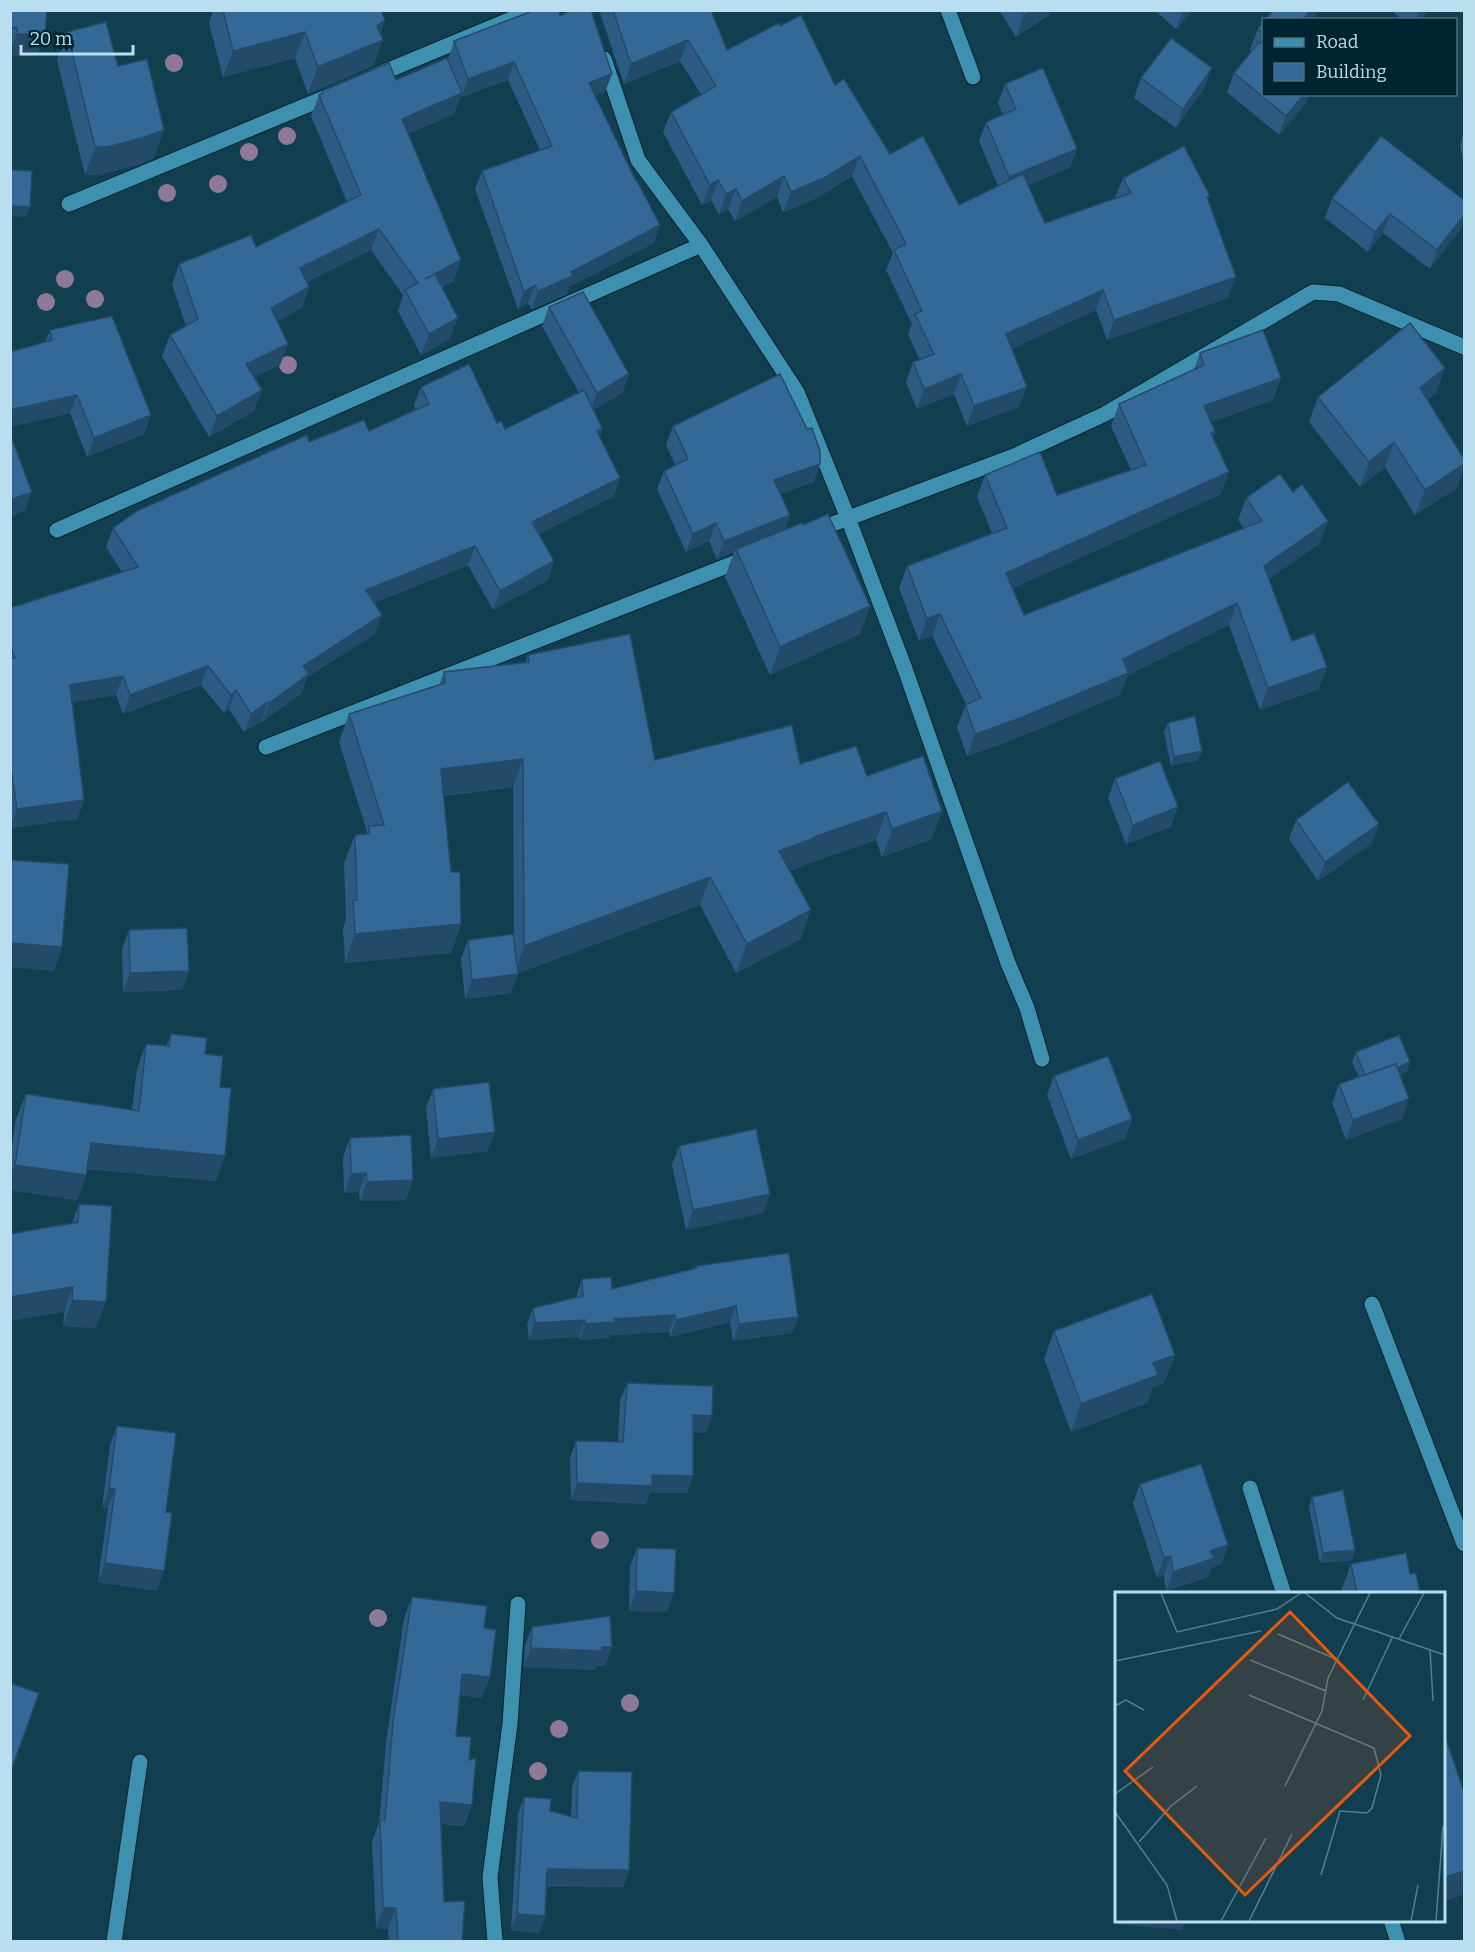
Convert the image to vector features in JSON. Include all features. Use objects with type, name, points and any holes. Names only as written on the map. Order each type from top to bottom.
[{"type":"street","points":[[69,204],[533,10]]},
{"type":"street","points":[[948,10],[973,77]]},
{"type":"street","points":[[599,43],[638,160],[700,245],[797,392],[905,669],[1004,951],[1027,1008],[1042,1059]]},
{"type":"street","points":[[57,530],[700,245]]},
{"type":"street","points":[[804,535],[1014,456],[1105,414],[1312,292],[1338,294],[1464,347]]},
{"type":"street","points":[[266,747],[760,553]]},
{"type":"street","points":[[1372,1304],[1464,1544]]},
{"type":"street","points":[[1250,1488],[1284,1592]]},
{"type":"street","points":[[495,1941],[490,1877],[510,1724],[518,1604]]},
{"type":"street","points":[[114,1941],[140,1762]]},
{"type":"street","points":[[1392,1922],[1398,1941]]},
{"type":"building","points":[[10,10],[47,10],[45,34],[17,34],[17,28],[10,27]]},
{"type":"building","points":[[223,10],[381,10],[385,20],[377,26],[383,40],[318,67],[305,32],[233,51]]},
{"type":"building","points":[[535,10],[558,10],[560,16],[572,10],[591,10],[612,74],[589,83],[660,225],[571,272],[573,276],[538,291],[535,285],[524,292],[482,171],[552,146],[514,62],[468,79],[454,41]]},
{"type":"building","points":[[613,10],[711,10],[727,50],[779,23],[780,26],[801,15],[835,85],[844,79],[890,154],[923,136],[959,205],[1023,174],[1045,223],[1131,193],[1123,178],[1184,146],[1210,196],[1207,197],[1236,277],[1114,320],[1103,290],[1006,334],[1027,387],[974,406],[961,374],[924,389],[913,362],[934,354],[915,314],[922,311],[894,250],[906,244],[860,156],[826,177],[791,192],[784,176],[742,201],[736,189],[726,194],[718,180],[710,185],[671,112],[716,86],[688,40],[631,64]]},
{"type":"building","points":[[1273,10],[1310,10],[1304,18],[1267,18]]},
{"type":"building","points":[[106,22],[118,66],[147,59],[164,130],[108,147],[95,147],[67,32]]},
{"type":"building","points":[[1171,38],[1212,68],[1183,109],[1141,78]]},
{"type":"building","points":[[1259,42],[1262,44],[1262,96],[1302,96],[1286,116],[1234,73]]},
{"type":"building","points":[[447,58],[462,93],[402,119],[461,260],[425,279],[435,274],[458,318],[429,334],[405,290],[418,283],[379,229],[300,268],[309,287],[271,308],[288,344],[246,364],[262,390],[217,416],[170,335],[198,319],[179,264],[251,235],[256,247],[361,195],[319,95],[323,93],[322,91],[389,63],[396,80]]},
{"type":"building","points":[[1043,68],[1077,149],[1009,177],[986,122],[1016,109],[1005,84]]},
{"type":"building","points":[[1381,136],[1464,200],[1464,215],[1437,250],[1390,214],[1375,232],[1332,198]]},
{"type":"building","points":[[10,170],[32,171],[30,207],[10,206]]},
{"type":"building","points":[[583,292],[629,374],[597,393],[549,307]]},
{"type":"building","points":[[112,316],[151,415],[94,438],[77,395],[10,410],[10,352],[52,340],[50,330]]},
{"type":"building","points":[[1410,323],[1445,368],[1420,388],[1464,459],[1464,464],[1425,490],[1394,442],[1369,462],[1318,397]]},
{"type":"building","points":[[1263,330],[1281,378],[1204,406],[1215,431],[1211,433],[1229,472],[1006,573],[1024,615],[1262,521],[1246,498],[1280,474],[1293,492],[1302,484],[1328,521],[1264,566],[1292,641],[1314,633],[1327,667],[1268,688],[1237,603],[1123,659],[1128,673],[1015,720],[975,734],[965,705],[981,698],[940,614],[927,619],[907,566],[1007,528],[985,475],[1040,452],[1057,495],[1146,465],[1119,404],[1204,365],[1200,353]]},
{"type":"building","points":[[469,364],[497,423],[501,421],[505,429],[584,390],[602,428],[597,431],[620,478],[532,522],[554,561],[500,591],[475,546],[366,590],[382,615],[303,666],[309,674],[251,714],[236,690],[231,695],[208,666],[130,695],[123,676],[70,685],[84,800],[17,809],[10,761],[10,659],[15,658],[10,644],[10,608],[138,567],[113,528],[137,511],[307,435],[309,442],[364,420],[369,431],[429,404],[421,387]]},
{"type":"building","points":[[780,374],[807,429],[812,428],[820,451],[820,464],[774,480],[790,515],[724,541],[716,523],[693,534],[664,471],[688,459],[673,426]]},
{"type":"building","points":[[10,434],[32,492],[10,500]]},
{"type":"building","points":[[828,514],[870,606],[780,647],[736,549]]},
{"type":"building","points":[[630,634],[655,760],[792,725],[800,764],[856,746],[867,776],[923,756],[942,811],[892,829],[886,812],[779,851],[811,910],[747,944],[710,877],[524,946],[523,759],[441,769],[451,872],[460,872],[461,924],[355,934],[353,900],[357,900],[355,835],[369,834],[369,826],[384,825],[349,714],[445,683],[444,672],[529,662],[528,655]]},
{"type":"building","points":[[1195,716],[1202,751],[1174,757],[1168,723]]},
{"type":"building","points":[[1160,761],[1178,807],[1133,825],[1115,779]]},
{"type":"building","points":[[1348,782],[1379,824],[1325,862],[1296,820]]},
{"type":"building","points":[[10,860],[69,864],[62,947],[10,943]]},
{"type":"building","points":[[187,928],[189,971],[130,973],[129,930]]},
{"type":"building","points":[[513,934],[518,974],[472,980],[468,940]]},
{"type":"building","points":[[171,1034],[207,1038],[205,1054],[223,1056],[220,1087],[231,1088],[225,1156],[91,1143],[86,1175],[15,1165],[26,1094],[139,1111],[146,1044],[169,1046]]},
{"type":"building","points":[[1399,1035],[1410,1062],[1397,1068],[1396,1064],[1365,1075],[1356,1052]]},
{"type":"building","points":[[1108,1056],[1132,1119],[1078,1140],[1054,1076]]},
{"type":"building","points":[[1396,1064],[1409,1099],[1353,1120],[1339,1084]]},
{"type":"building","points":[[489,1082],[495,1132],[438,1139],[433,1089]]},
{"type":"building","points":[[756,1129],[770,1194],[693,1210],[679,1146]]},
{"type":"building","points":[[411,1135],[413,1180],[367,1182],[366,1173],[351,1174],[350,1138]]},
{"type":"building","points":[[79,1204],[112,1206],[106,1302],[72,1300],[73,1287],[10,1297],[10,1234],[78,1222]]},
{"type":"building","points":[[789,1253],[798,1317],[739,1324],[736,1306],[676,1320],[675,1315],[614,1319],[615,1322],[585,1324],[585,1320],[535,1323],[533,1308],[583,1296],[582,1279],[611,1277],[612,1289],[697,1268],[696,1266]]},
{"type":"building","points":[[1152,1294],[1175,1355],[1153,1363],[1158,1375],[1081,1404],[1054,1331]]},
{"type":"building","points":[[627,1383],[713,1386],[712,1416],[693,1415],[693,1476],[652,1475],[652,1486],[577,1483],[576,1441],[623,1442]]},
{"type":"building","points":[[117,1426],[176,1433],[166,1512],[172,1513],[164,1571],[105,1563],[115,1489],[109,1488]]},
{"type":"building","points":[[1201,1464],[1228,1545],[1210,1551],[1215,1558],[1173,1572],[1171,1556],[1164,1558],[1140,1484]]},
{"type":"building","points":[[1343,1490],[1355,1550],[1323,1553],[1312,1497]]},
{"type":"building","points":[[637,1548],[676,1549],[674,1593],[636,1591]]},
{"type":"building","points":[[1406,1553],[1410,1574],[1416,1573],[1420,1592],[1357,1592],[1351,1564]]},
{"type":"building","points":[[412,1597],[487,1606],[484,1628],[496,1630],[490,1677],[462,1674],[456,1736],[471,1737],[469,1760],[476,1758],[472,1805],[440,1802],[444,1902],[465,1901],[462,1941],[398,1941],[396,1908],[383,1908],[380,1821],[385,1820],[393,1722]]},
{"type":"building","points":[[610,1616],[612,1647],[602,1647],[602,1651],[531,1648],[532,1627]]},
{"type":"building","points":[[10,1683],[39,1693],[12,1768],[10,1768]]},
{"type":"building","points":[[1445,1736],[1464,1792],[1464,1871],[1445,1877]]},
{"type":"building","points":[[578,1771],[632,1772],[629,1870],[547,1869],[545,1916],[517,1914],[524,1797],[551,1799],[550,1811],[577,1818]]}]
